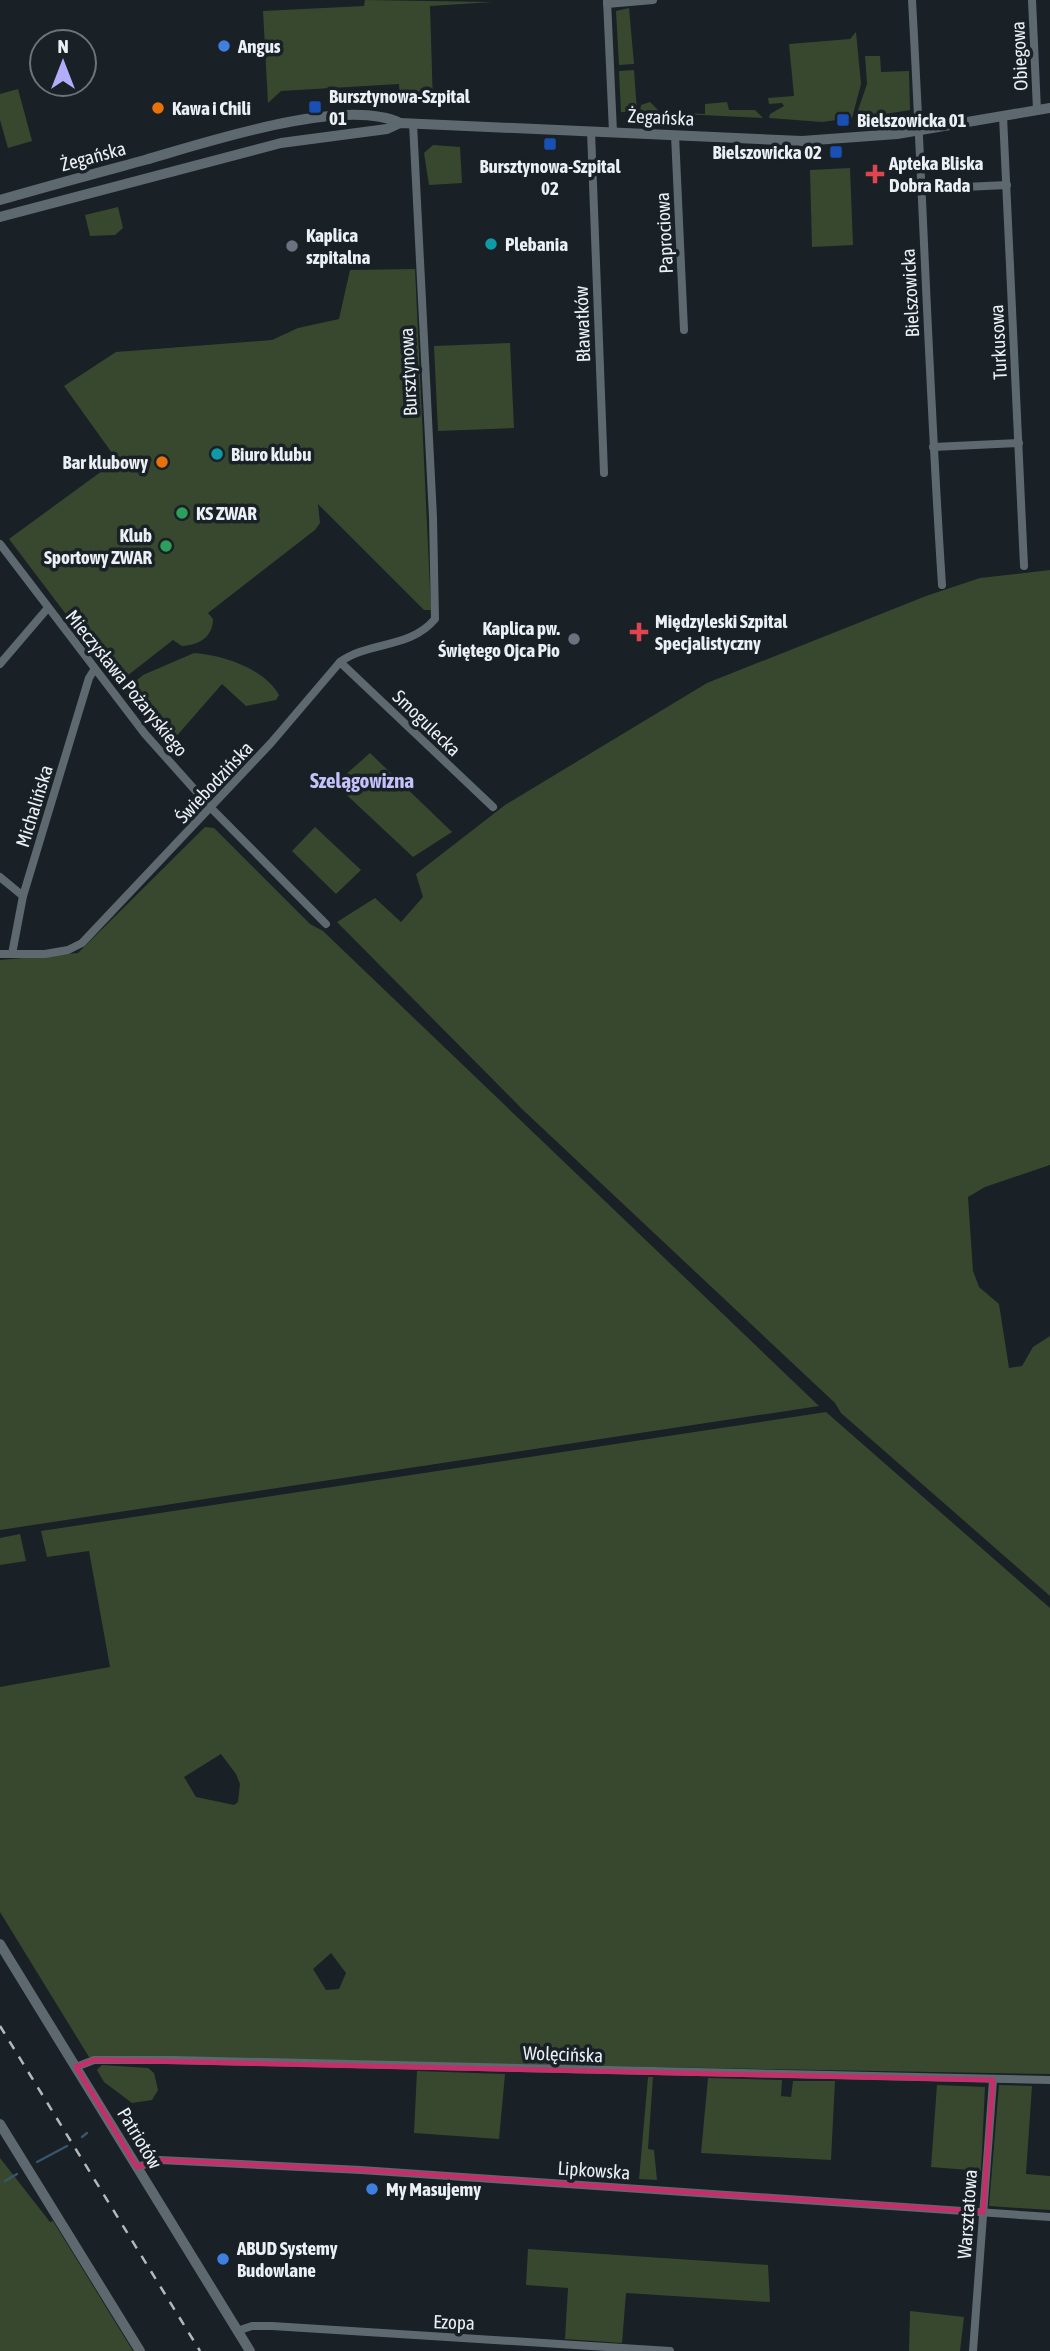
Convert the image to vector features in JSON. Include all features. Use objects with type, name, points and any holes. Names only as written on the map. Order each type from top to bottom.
[{"type":"street","points":[[613,132],[607,2],[653,0]]},
{"type":"street","name":"Bielszowicka","points":[[912,0],[942,585]]},
{"type":"street","name":"Obiegowa","points":[[1032,0],[1037,110]]},
{"type":"street","name":"Żegańska","points":[[0,217],[281,143],[387,129],[400,123],[802,141],[859,138],[1050,108]]},
{"type":"street","name":"Żegańska","points":[[0,200],[262,127],[366,116],[386,116],[400,123]]},
{"type":"street","name":"Turkusowa","points":[[1003,116],[1024,566]]},
{"type":"street","name":"Bursztynowa","points":[[413,123],[433,517],[435,619]]},
{"type":"street","name":"Bławatków","points":[[591,131],[604,473]]},
{"type":"street","name":"Paprociowa","points":[[676,135],[684,330]]},
{"type":"street","points":[[921,189],[1006,185]]},
{"type":"street","points":[[933,447],[1019,443]]},
{"type":"street","name":"Mieczysława Pożaryskiego","points":[[0,544],[145,734],[211,808],[326,924]]},
{"type":"street","points":[[0,664],[47,609]]},
{"type":"street","name":"Świebodzińska","points":[[0,954],[45,954],[78,947],[211,808],[340,662],[357,652],[411,638],[435,619]]},
{"type":"street","name":"Smogulecka","points":[[340,662],[492,807]]},
{"type":"street","name":"Michalińska","points":[[12,954],[23,895],[89,678],[94,670]]},
{"type":"street","points":[[0,877],[23,895]]},
{"type":"street","name":"Patriotów","points":[[0,1944],[250,2351]]},
{"type":"street","name":"Wolęcińska","points":[[76,2067],[94,2060],[172,2060],[1050,2080]]},
{"type":"street","name":"Warsztatowa","points":[[972,2351],[993,2080]]},
{"type":"street","points":[[0,2124],[140,2351]]},
{"type":"street","name":"Lipkowska","points":[[137,2167],[160,2160],[361,2170],[1050,2217]]},
{"type":"street","name":"Ezopa","points":[[237,2331],[252,2326],[271,2326],[670,2351]]},
{"type":"highlighted area","points":[[94,2060],[172,2060],[993,2080],[983,2212],[361,2170],[160,2160],[137,2167],[76,2067]]},
{"type":"green space","points":[[365,0],[493,2],[430,6],[433,104],[400,102],[399,84],[281,91],[268,103],[263,11],[364,6]]},
{"type":"green space","points":[[629,8],[634,64],[619,65],[616,11]]},
{"type":"green space","points":[[856,32],[861,84],[852,118],[822,122],[769,118],[770,114],[784,106],[782,103],[769,104],[768,98],[794,96],[789,44],[850,39]]},
{"type":"green space","points":[[865,56],[880,56],[881,72],[909,71],[910,110],[855,119],[867,84]]},
{"type":"green space","points":[[634,70],[637,112],[621,112],[619,71]]},
{"type":"green space","points":[[18,89],[32,141],[8,148],[0,120],[0,94]]},
{"type":"green space","points":[[650,102],[660,112],[705,114],[705,104],[727,102],[729,110],[755,110],[763,118],[640,112],[641,105]]},
{"type":"green space","points":[[433,145],[460,147],[462,183],[429,185],[424,153]]},
{"type":"green space","points":[[850,168],[853,245],[812,247],[810,170]]},
{"type":"green space","points":[[118,207],[123,228],[115,235],[90,236],[85,215]]},
{"type":"green space","name":"KS ZWAR","points":[[415,269],[431,610],[424,610],[318,504],[320,523],[315,530],[208,613],[213,619],[211,631],[204,639],[182,646],[173,640],[118,683],[9,539],[117,460],[64,386],[116,352],[272,340],[298,328],[339,319],[350,270]]},
{"type":"green space","points":[[510,343],[514,428],[438,431],[434,346]]},
{"type":"green space","points":[[1050,570],[1050,1165],[985,1187],[968,1197],[973,1271],[979,1287],[999,1304],[1009,1368],[1022,1366],[1033,1347],[1050,1336],[1050,1596],[841,1413],[835,1403],[522,1109],[337,922],[375,898],[401,922],[423,897],[416,874],[505,805],[707,683],[926,596],[980,578]]},
{"type":"green space","points":[[194,653],[229,660],[253,670],[279,695],[276,700],[246,706],[222,684],[167,747],[124,691],[143,675]]},
{"type":"green space","points":[[370,753],[452,832],[413,857],[335,784]]},
{"type":"green space","points":[[205,827],[214,828],[310,924],[323,931],[819,1406],[0,1530],[0,960],[78,953]]},
{"type":"green space","points":[[315,827],[361,870],[336,894],[292,851]]},
{"type":"green space","points":[[826,1412],[1050,1608],[1050,2074],[89,2057],[0,1912],[0,1687],[110,1667],[89,1551],[47,1557],[41,1531]],"holes":[[[221,1754],[240,1784],[238,1802],[234,1805],[196,1797],[184,1777]],[[331,1953],[346,1973],[339,1989],[326,1990],[313,1969]]]},
{"type":"green space","points":[[20,1534],[26,1561],[0,1565],[0,1538]]},
{"type":"green space","points":[[102,2065],[148,2068],[154,2073],[158,2090],[152,2100],[132,2103],[104,2082],[97,2070]]},
{"type":"green space","points":[[417,2071],[505,2074],[499,2139],[414,2133]]},
{"type":"green space","points":[[648,2077],[653,2077],[648,2149],[654,2150],[657,2180],[639,2179]]},
{"type":"green space","points":[[708,2078],[782,2080],[781,2096],[791,2097],[793,2081],[835,2081],[831,2160],[701,2153]]},
{"type":"green space","points":[[937,2085],[985,2087],[981,2171],[931,2167]]},
{"type":"green space","points":[[999,2085],[1032,2086],[1026,2174],[1050,2176],[1050,2210],[989,2206]]},
{"type":"green space","points":[[0,2158],[50,2222],[53,2221],[133,2351],[0,2351]]},
{"type":"green space","points":[[528,2249],[768,2265],[770,2302],[626,2293],[622,2343],[565,2339],[568,2288],[526,2285]]},
{"type":"green space","points":[[910,2311],[964,2317],[960,2351],[909,2351]]},
{"type":"waterway","points":[[82,2137],[87,2133]]},
{"type":"waterway","points":[[37,2162],[67,2146]]},
{"type":"waterway","points":[[5,2181],[17,2174]]},
{"type":"railway","points":[[0,2026],[200,2351]]},
{"type":"place","name":"Angus","points":[[224,46]]},
{"type":"place","name":"Bursztynowa-Szpital 01","points":[[315,107]]},
{"type":"place","name":"Kawa i Chili","points":[[158,108]]},
{"type":"place","name":"Bielszowicka 01","points":[[843,120]]},
{"type":"place","name":"Bursztynowa-Szpital 02","points":[[550,144]]},
{"type":"place","name":"Bielszowicka 02","points":[[836,152]]},
{"type":"place","name":"Apteka Bliska Dobra Rada","points":[[875,174]]},
{"type":"place","name":"Plebania","points":[[491,244]]},
{"type":"place","name":"Kaplica szpitalna","points":[[292,246]]},
{"type":"place","name":"Biuro klubu","points":[[217,454]]},
{"type":"place","name":"Bar klubowy","points":[[162,462]]},
{"type":"place","name":"KS ZWAR","points":[[182,513]]},
{"type":"place","name":"Klub Sportowy ZWAR","points":[[166,546]]},
{"type":"place","name":"Międzyleski Szpital Specjalistyczny","points":[[639,632]]},
{"type":"place","name":"Kaplica pw. Świętego Ojca Pio","points":[[574,639]]},
{"type":"place","name":"My Masujemy","points":[[372,2189]]},
{"type":"place","name":"ABUD Systemy Budowlane","points":[[223,2259]]},
{"type":"district","name":"Szelągowizna","points":[[362,781]]}]
